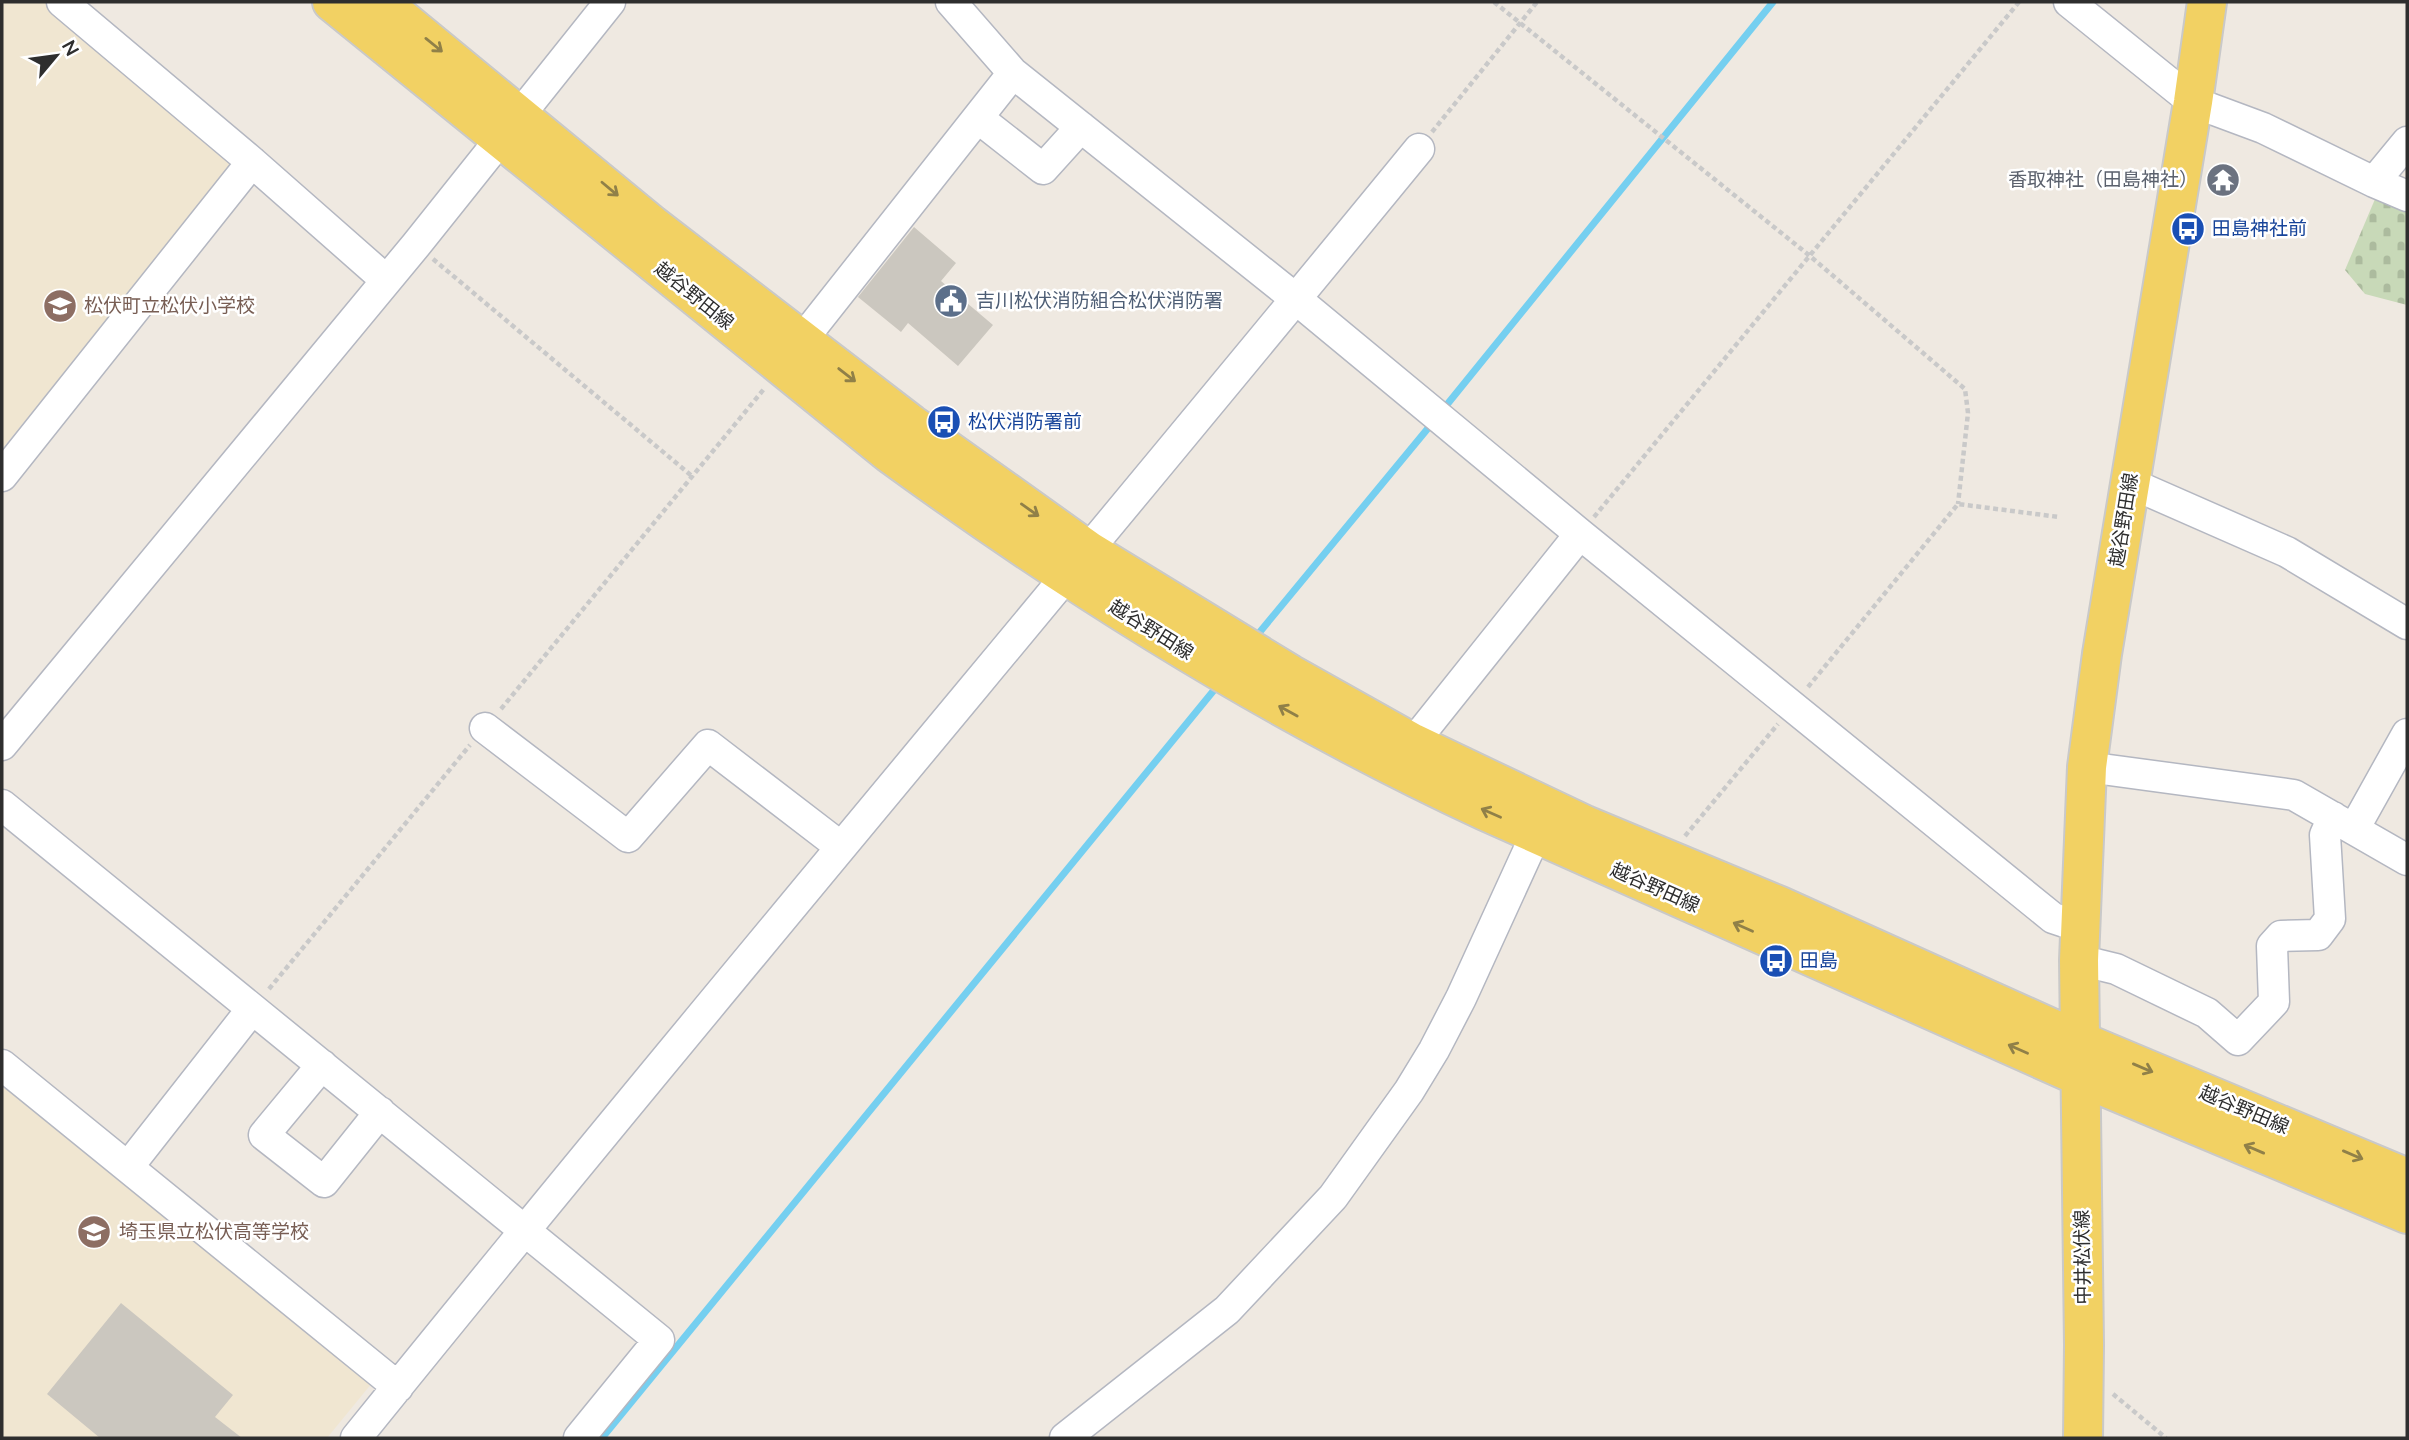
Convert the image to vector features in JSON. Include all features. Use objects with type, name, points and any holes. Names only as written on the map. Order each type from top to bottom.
[{"type":"main road","name":"越谷野田線","points":[[332,2],[511,126],[792,354],[889,453],[970,512],[1220,633],[1413,743],[1585,825],[1780,906],[2080,1059],[2407,1214]]},
{"type":"main road","name":"越谷野田線","points":[[381,2],[511,126]]},
{"type":"main road","name":"越谷野田線","points":[[2080,1059],[2080,943],[2088,767],[2102,654],[2207,2]]},
{"type":"main road","name":"越谷野田線","points":[[1078,564],[1205,664],[1395,769],[1536,834],[2080,1059],[2407,1178]]},
{"type":"main road","name":"中井松伏線","points":[[2080,1059],[2085,1380],[2083,1438]]},
{"type":"street","points":[[62,2],[252,162],[386,280]]},
{"type":"street","points":[[2,746],[416,245],[610,2]]},
{"type":"street","points":[[951,2],[1013,73],[1296,299],[1580,534],[2053,918],[2080,943],[2116,969],[2207,1013],[2238,1041],[2274,1002],[2272,946],[2281,936],[2318,935],[2330,919],[2325,835],[2344,823],[2407,734]]},
{"type":"street","points":[[2069,2],[2193,102],[2263,128],[2407,196]]},
{"type":"street","points":[[792,354],[1013,73]]},
{"type":"street","points":[[978,118],[1043,169],[1081,127]]},
{"type":"street","points":[[2374,182],[2407,142]]},
{"type":"street","points":[[356,1438],[524,1229],[1078,564],[1419,149]]},
{"type":"street","points":[[2,476],[252,162]]},
{"type":"street","points":[[2130,482],[2287,552],[2407,624]]},
{"type":"street","points":[[1413,743],[1580,534]]},
{"type":"street","points":[[485,728],[628,837],[708,745],[841,847]]},
{"type":"street","points":[[2088,767],[2294,795],[2407,860]]},
{"type":"street","points":[[2,805],[659,1340],[579,1438]]},
{"type":"street","points":[[1065,1438],[1227,1310],[1333,1198],[1373,1144],[1434,1050],[1461,998],[1536,834]]},
{"type":"street","points":[[128,1167],[253,1009]]},
{"type":"street","points":[[2,1065],[398,1387]]},
{"type":"street","points":[[322,1065],[264,1135],[324,1182],[380,1112]]},
{"type":"path","points":[[1494,2],[1810,256],[1965,389],[1968,413],[1958,504],[1668,859]]},
{"type":"path","points":[[1419,149],[1537,2]]},
{"type":"path","points":[[1580,534],[2019,2]]},
{"type":"path","points":[[416,245],[693,477],[792,354]]},
{"type":"path","points":[[1958,504],[2059,517]]},
{"type":"path","points":[[2085,1380],[2104,1386],[2166,1438]]},
{"type":"shaded area","name":"松伏町立松伏小学校","points":[[2,2],[44,2],[234,164],[2,449]]},
{"type":"shaded area","name":"埼玉県立松伏高等学校","points":[[2,1081],[372,1383],[327,1438],[2,1438]]},
{"type":"green space","points":[[2378,192],[2407,204],[2407,305],[2365,294],[2345,270]]},
{"type":"building","points":[[914,227],[956,263],[941,281],[993,325],[958,366],[908,323],[901,332],[858,297]]},
{"type":"building","points":[[121,1303],[233,1395],[215,1417],[242,1438],[100,1438],[47,1394]]},
{"type":"waterway","points":[[1441,412],[1773,2]]},
{"type":"waterway","points":[[1254,639],[1434,421]]},
{"type":"waterway","points":[[602,1438],[1219,684]]},
{"type":"place","name":"香取神社（田島神社）","points":[[2223,180]]},
{"type":"place","name":"田島神社前","points":[[2188,229]]},
{"type":"place","name":"吉川松伏消防組合松伏消防署","points":[[951,301]]},
{"type":"place","name":"松伏町立松伏小学校","points":[[60,306]]},
{"type":"place","name":"松伏消防署前","points":[[944,422]]},
{"type":"place","name":"田島","points":[[1776,961]]},
{"type":"place","name":"埼玉県立松伏高等学校","points":[[94,1232]]}]
